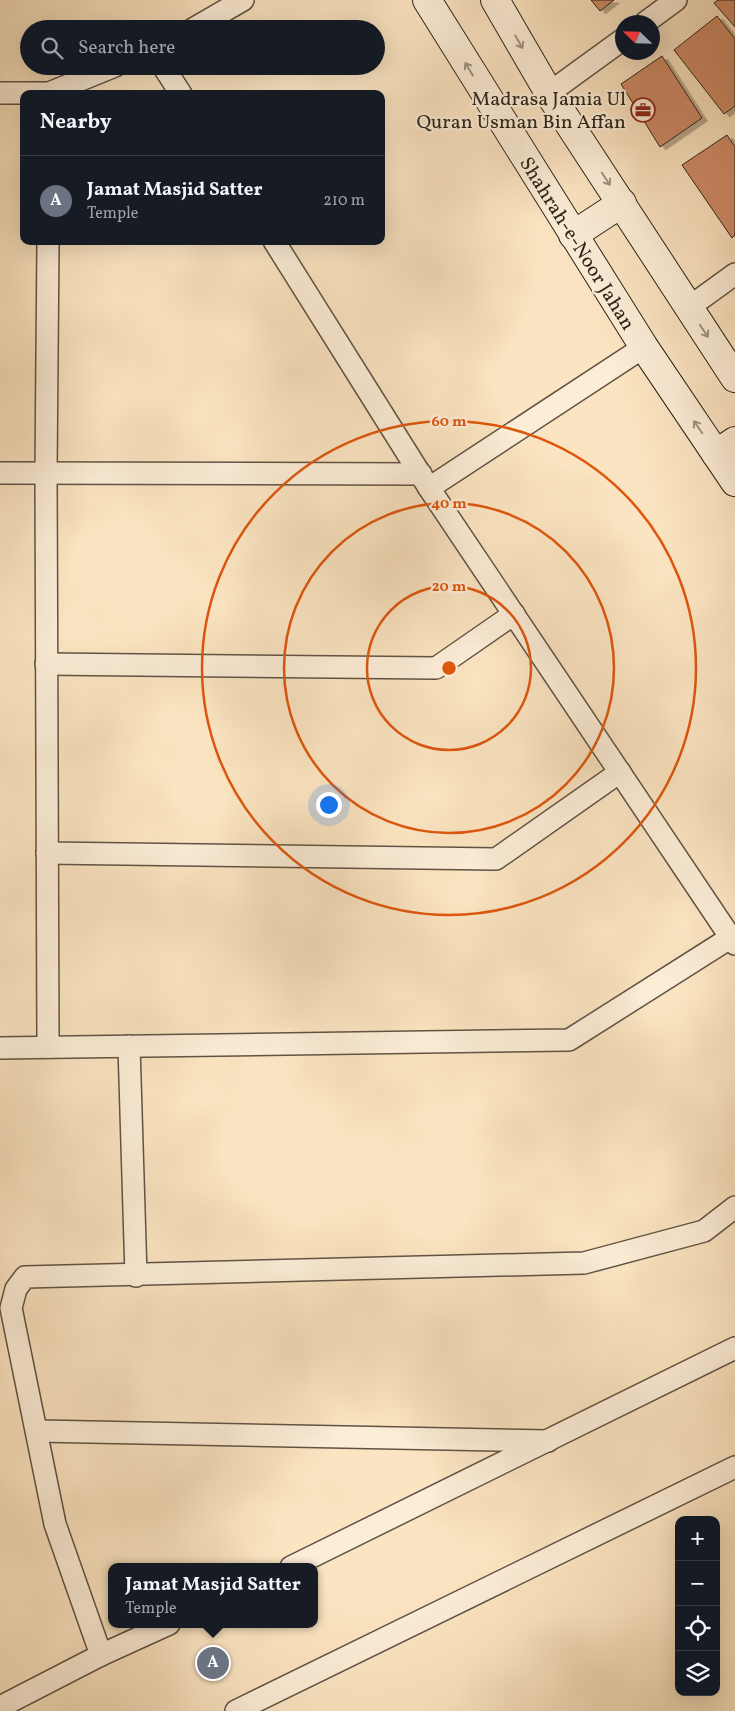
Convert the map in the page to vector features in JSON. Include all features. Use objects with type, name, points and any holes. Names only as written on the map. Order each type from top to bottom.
[{"type":"main road","name":"Shahrah-e-Noor Jahan","points":[[427,0],[644,347],[726,448],[735,482]]},
{"type":"main road","points":[[495,0],[549,93],[735,378]]},
{"type":"main road","points":[[573,235],[622,203]]},
{"type":"street","points":[[209,20],[243,0]]},
{"type":"street","points":[[656,15],[676,0]]},
{"type":"street","points":[[549,93],[615,45]]},
{"type":"street","points":[[56,90],[93,75]]},
{"type":"street","points":[[169,75],[178,90]]},
{"type":"street","points":[[0,93],[20,93]]},
{"type":"street","points":[[48,245],[46,664],[48,1047]]},
{"type":"street","points":[[0,1048],[569,1040],[733,941],[425,481],[277,245]]},
{"type":"street","points":[[688,308],[735,274]]},
{"type":"street","points":[[0,473],[425,481],[644,347]]},
{"type":"street","points":[[46,664],[436,668],[514,614]]},
{"type":"street","points":[[47,853],[496,858],[620,772]]},
{"type":"street","points":[[129,1046],[136,1276]]},
{"type":"street","points":[[101,1655],[55,1524],[38,1430],[11,1308],[16,1289],[25,1277],[37,1275],[136,1276],[584,1263],[704,1231],[735,1206]]},
{"type":"street","points":[[298,1563],[735,1348]]},
{"type":"street","points":[[38,1430],[548,1441]]},
{"type":"street","points":[[236,1711],[735,1467]]},
{"type":"street","points":[[0,1707],[101,1655],[160,1628]]},
{"type":"building","points":[[591,0],[614,0],[600,11]]},
{"type":"building","points":[[718,0],[735,0],[735,27],[714,3]]},
{"type":"building","points":[[717,16],[735,39],[735,106],[724,114],[674,50]]},
{"type":"building","points":[[662,56],[702,118],[660,147],[621,84],[656,60],[660,60]]},
{"type":"building","points":[[727,135],[735,147],[735,235],[732,238],[682,165]]},
{"type":"place","name":"Madrasa Jamia Ul Quran Usman Bin Affan","points":[[643,110]]},
{"type":"place","name":"Jamat Masjid Satter","points":[[213,1663]]}]
